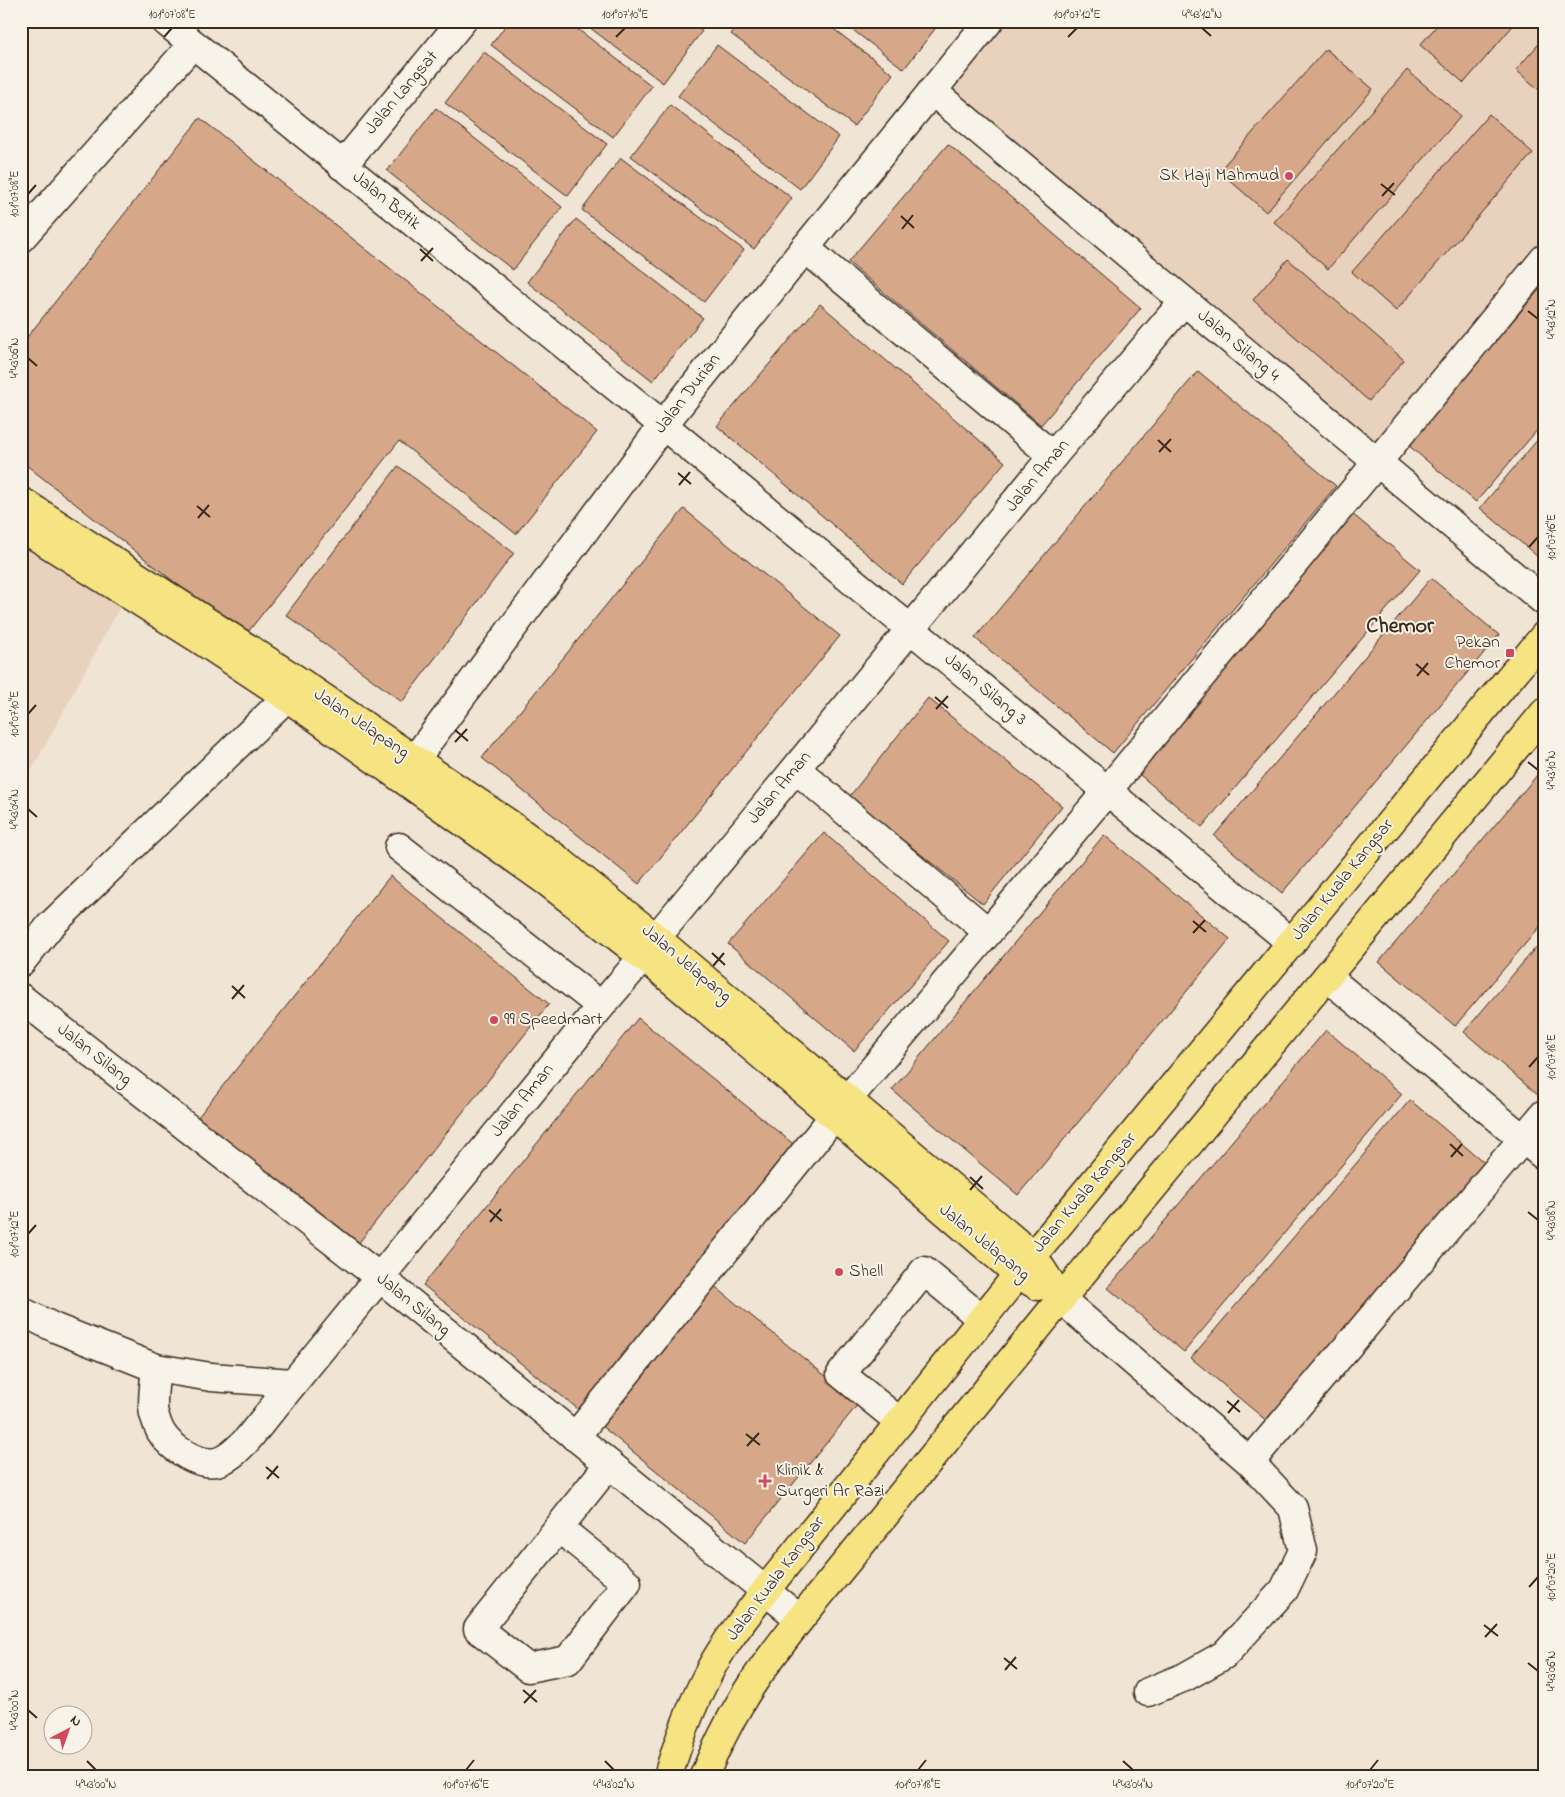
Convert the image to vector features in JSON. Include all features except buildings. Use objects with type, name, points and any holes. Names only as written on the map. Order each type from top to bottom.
[{"type":"main road","name":"Jalan Jelapang","points":[[21,501],[226,633],[407,769]]},
{"type":"main road","name":"Jalan Jelapang","points":[[21,527],[287,697],[556,858],[649,948],[1026,1265],[1061,1299]]},
{"type":"main road","name":"Jalan Kuala Kangsar","points":[[668,1775],[686,1722],[707,1675],[730,1638],[765,1591],[1026,1265],[1544,636]]},
{"type":"main road","points":[[704,1776],[722,1735],[742,1699],[763,1666],[800,1619],[1544,713]]},
{"type":"street","name":"Jalan Betik","points":[[165,21],[671,432]]},
{"type":"street","name":"Jalan Langsat","points":[[342,166],[462,21]]},
{"type":"street","name":"Jalan Durian","points":[[407,769],[671,432],[805,248],[989,21]]},
{"type":"street","points":[[21,238],[193,44]]},
{"type":"street","name":"Jalan Silang 4","points":[[932,91],[1544,601]]},
{"type":"street","points":[[805,248],[1054,456]]},
{"type":"street","points":[[575,1437],[841,1108],[1107,791],[1544,258]]},
{"type":"street","name":"Jalan Aman","points":[[156,1368],[154,1411],[160,1432],[171,1444],[187,1456],[202,1461],[218,1462],[235,1453],[911,629],[1184,301]]},
{"type":"street","name":"Jalan Silang 3","points":[[671,432],[1292,942]]},
{"type":"street","points":[[21,962],[50,926],[287,697]]},
{"type":"street","points":[[796,769],[988,932]]},
{"type":"street","points":[[399,848],[601,1006]]},
{"type":"street","points":[[1327,978],[1544,1156]]},
{"type":"street","name":"Jalan Silang","points":[[21,998],[379,1277],[800,1619]]},
{"type":"street","points":[[1250,1462],[1544,1114]]},
{"type":"street","points":[[900,1422],[841,1374],[924,1271],[982,1319]]},
{"type":"street","points":[[1061,1299],[1250,1462],[1293,1508],[1303,1551],[1284,1590],[1224,1655],[1185,1677],[1148,1692]]},
{"type":"street","points":[[21,1311],[54,1328],[156,1368],[211,1377],[293,1383]]},
{"type":"street","points":[[559,1528],[627,1583],[568,1660],[528,1668],[478,1629],[609,1464]]},
{"type":"shaded area","name":"SK Haji Mahmud","points":[[989,21],[1544,21],[1544,261],[1377,462],[932,91]]},
{"type":"shaded area","points":[[21,540],[121,605],[21,790]]},
{"type":"place","name":"SK Haji Mahmud","points":[[1289,176]]},
{"type":"place","name":"Pekan Chemor","points":[[1510,653]]},
{"type":"place","name":"99 Speedmart","points":[[494,1020]]},
{"type":"place","name":"Shell","points":[[839,1272]]},
{"type":"place","name":"Klinik & Surgeri Ar Razi","points":[[765,1481]]},
{"type":"district","name":"Chemor","points":[[1400,627]]}]
